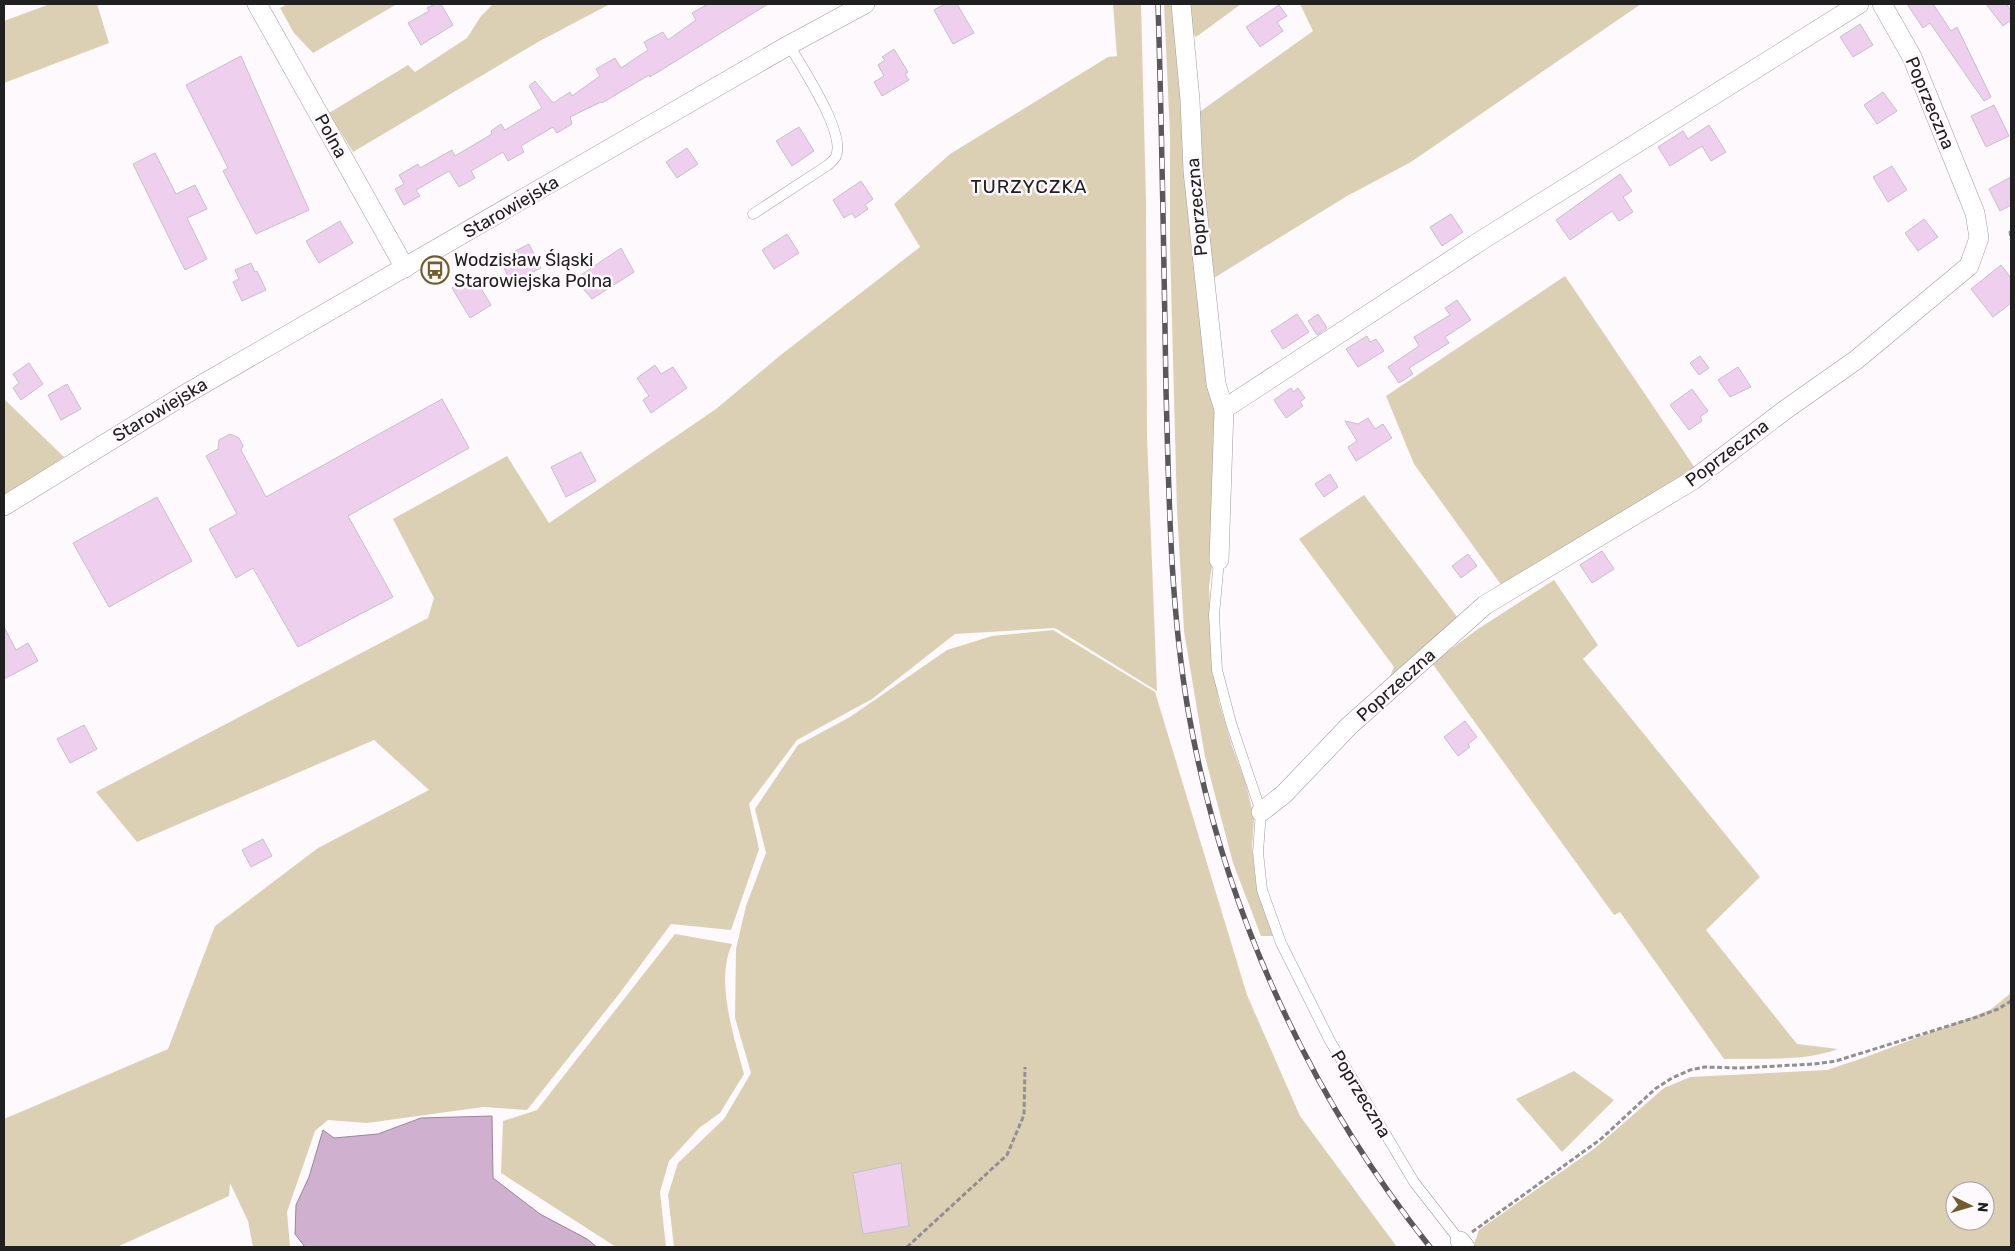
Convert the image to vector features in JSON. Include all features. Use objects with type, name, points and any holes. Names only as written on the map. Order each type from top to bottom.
[{"type":"street","name":"Polna","points":[[257,4],[405,268]]},
{"type":"street","name":"Starowiejska","points":[[4,506],[184,395],[789,45],[865,4]]},
{"type":"street","name":"Poprzeczna","points":[[1181,4],[1190,100],[1194,180],[1216,384],[1224,409],[1219,560]]},
{"type":"street","points":[[1224,409],[1482,240],[1859,4]]},
{"type":"street","name":"Poprzeczna","points":[[1260,812],[1284,794],[1349,726],[1485,605],[1693,480],[1785,410],[1856,360],[1968,266],[1979,238],[1975,213],[1912,57],[1882,4]]},
{"type":"lane","points":[[753,214],[828,165],[836,157],[835,129],[789,45]]},
{"type":"lane","name":"Poprzeczna","points":[[1219,560],[1214,615],[1217,670],[1231,723],[1250,775],[1260,812],[1258,852],[1262,890],[1281,942],[1330,1041],[1414,1182],[1462,1244]]},
{"type":"path","points":[[2010,231],[2011,239]]},
{"type":"path","points":[[1462,1244],[1601,1139],[1655,1089],[1672,1078],[1690,1070],[1705,1067],[1740,1068],[1836,1061],[1998,1010],[2011,1001]]},
{"type":"path","points":[[907,1247],[1007,1155],[1024,1115],[1025,1067]]},
{"type":"shaded area","points":[[50,4],[97,4],[109,43],[4,83],[4,21]]},
{"type":"shaded area","points":[[288,4],[397,4],[313,53],[294,33],[280,8]]},
{"type":"shaded area","points":[[493,4],[610,4],[538,42],[353,152],[329,113],[408,65],[415,72],[467,38],[481,16]]},
{"type":"shaded area","points":[[1113,4],[1141,4],[1146,201],[1147,436],[1157,691],[1055,628],[955,634],[872,699],[797,740],[749,804],[759,849],[731,930],[671,924],[619,994],[527,1110],[483,1107],[367,1123],[328,1120],[315,1131],[287,1212],[290,1247],[253,1247],[248,1221],[230,1183],[229,1196],[117,1247],[4,1247],[4,1119],[168,1049],[215,926],[318,848],[429,790],[374,740],[137,842],[96,792],[428,618],[434,598],[393,519],[507,456],[549,523],[716,409],[782,354],[920,247],[894,204],[950,154],[1108,57],[1117,56]]},
{"type":"shaded area","points":[[1164,4],[1175,4],[1217,408],[1216,536],[1209,587],[1212,657],[1219,702],[1246,784],[1254,818],[1252,847],[1256,885],[1273,936],[1261,936],[1233,863],[1205,757],[1184,631],[1177,510],[1170,245],[1170,135]]},
{"type":"shaded area","points":[[1188,4],[1241,4],[1196,37],[1189,29]]},
{"type":"shaded area","points":[[1300,4],[1641,4],[1411,162],[1347,196],[1209,281],[1198,113],[1313,31]]},
{"type":"shaded area","points":[[1565,276],[1697,471],[1502,586],[1414,464],[1386,396]]},
{"type":"shaded area","points":[[4,399],[64,457],[4,496]]},
{"type":"shaded area","points":[[1364,495],[1458,618],[1386,686],[1394,667],[1299,539]]},
{"type":"shaded area","points":[[1554,580],[1598,645],[1583,659],[1760,877],[1706,930],[1797,1044],[1838,1049],[1796,1058],[1724,1059],[1620,912],[1614,915],[1432,663],[1478,629]]},
{"type":"shaded area","points":[[1053,630],[1155,692],[1247,995],[1300,1116],[1397,1247],[674,1247],[668,1195],[678,1163],[724,1119],[751,1073],[735,1018],[736,949],[746,906],[766,853],[755,809],[798,745],[850,717],[947,650],[992,636]]},
{"type":"shaded area","points":[[675,934],[732,944],[727,959],[725,975],[726,992],[731,1026],[744,1074],[720,1113],[699,1128],[669,1161],[660,1192],[666,1247],[616,1247],[501,1173],[503,1121],[537,1110]]},
{"type":"shaded area","points":[[2011,993],[2011,1247],[1473,1247],[1479,1230],[1595,1148],[1664,1088],[1690,1077],[1827,1070],[1990,1010]]},
{"type":"shaded area","points":[[1574,1071],[1614,1100],[1562,1152],[1516,1099]]},
{"type":"shaded area","points":[[492,1116],[493,1178],[540,1214],[587,1239],[597,1247],[305,1247],[295,1234],[296,1205],[309,1177],[323,1130],[334,1138],[378,1134],[421,1118]]},
{"type":"building","points":[[435,4],[441,4],[453,25],[421,45],[408,23],[429,11],[427,8]]},
{"type":"building","points":[[708,4],[768,4],[650,77],[649,75],[602,103],[570,117],[572,124],[557,133],[553,127],[521,146],[524,152],[508,161],[503,152],[471,171],[475,178],[459,187],[449,171],[416,190],[420,196],[404,205],[395,189],[404,184],[399,175],[418,164],[420,168],[452,150],[455,156],[492,134],[491,131],[501,124],[505,130],[542,108],[529,86],[535,81],[553,103],[570,92],[572,96],[600,76],[596,69],[615,58],[621,68],[648,50],[644,42],[663,32],[668,40],[696,20],[692,13]]},
{"type":"building","points":[[945,4],[957,4],[974,33],[953,44],[934,10]]},
{"type":"building","points":[[1907,4],[1933,4],[1951,31],[1957,27],[1991,97],[1984,101],[1930,23],[1923,28]]},
{"type":"building","points":[[1986,4],[2006,4],[2011,10],[2011,20],[2003,26]]},
{"type":"building","points":[[1279,5],[1287,16],[1277,22],[1283,31],[1260,47],[1246,27]]},
{"type":"building","points":[[1860,24],[1873,45],[1853,57],[1840,37]]},
{"type":"building","points":[[894,49],[908,72],[905,74],[909,80],[882,96],[874,82],[884,76],[878,65],[885,60],[882,57]]},
{"type":"building","points":[[241,56],[309,210],[256,234],[223,171],[228,168],[186,85]]},
{"type":"building","points":[[1883,92],[1897,111],[1877,124],[1864,105]]},
{"type":"building","points":[[1994,105],[2009,136],[1986,147],[1971,116]]},
{"type":"building","points":[[1709,125],[1726,152],[1711,161],[1702,146],[1670,166],[1658,147],[1683,131],[1688,139]]},
{"type":"building","points":[[799,127],[814,151],[792,166],[776,141]]},
{"type":"building","points":[[687,148],[698,164],[677,178],[666,162]]},
{"type":"building","points":[[155,153],[176,194],[195,185],[207,209],[187,218],[207,259],[185,270],[133,164]]},
{"type":"building","points":[[1892,166],[1907,190],[1888,202],[1873,177]]},
{"type":"building","points":[[1620,174],[1632,191],[1623,197],[1633,212],[1619,221],[1612,211],[1570,240],[1556,220]]},
{"type":"building","points":[[2011,177],[2011,205],[2000,211],[1989,189]]},
{"type":"building","points":[[861,181],[873,199],[865,205],[868,209],[855,218],[852,213],[844,218],[833,200]]},
{"type":"building","points":[[1451,214],[1463,232],[1442,246],[1430,227]]},
{"type":"building","points":[[1924,219],[1938,237],[1918,251],[1905,233]]},
{"type":"building","points":[[340,221],[353,243],[319,263],[306,241]]},
{"type":"building","points":[[787,234],[799,253],[774,269],[762,250]]},
{"type":"building","points":[[529,244],[541,268],[511,283],[500,259]]},
{"type":"building","points":[[621,248],[634,272],[592,299],[575,279]]},
{"type":"building","points":[[251,263],[266,290],[242,301],[233,282],[239,279],[235,270]]},
{"type":"building","points":[[2001,265],[2011,278],[2011,303],[1993,317],[1971,289]]},
{"type":"building","points":[[473,275],[491,305],[470,318],[452,288]]},
{"type":"building","points":[[1457,300],[1471,320],[1445,337],[1449,343],[1409,368],[1413,374],[1399,383],[1388,367],[1419,346],[1414,337],[1450,315],[1445,308]]},
{"type":"building","points":[[1297,314],[1309,332],[1283,349],[1271,331]]},
{"type":"building","points":[[1318,314],[1327,328],[1317,335],[1308,321]]},
{"type":"building","points":[[1367,336],[1370,342],[1376,339],[1384,351],[1358,367],[1346,349]]},
{"type":"building","points":[[1700,356],[1709,368],[1699,375],[1690,363]]},
{"type":"building","points":[[29,363],[43,384],[21,400],[13,388],[19,383],[13,374]]},
{"type":"building","points":[[655,365],[661,374],[673,367],[687,388],[651,413],[643,400],[649,396],[637,378]]},
{"type":"building","points":[[1738,367],[1751,387],[1730,397],[1718,380]]},
{"type":"building","points":[[67,384],[81,409],[61,420],[48,395]]},
{"type":"building","points":[[1291,388],[1293,392],[1298,388],[1305,398],[1300,402],[1303,406],[1286,418],[1274,400]]},
{"type":"building","points":[[1692,389],[1708,411],[1700,417],[1702,421],[1689,430],[1670,405]]},
{"type":"building","points":[[442,399],[469,448],[348,516],[393,597],[298,647],[253,568],[236,578],[209,529],[237,514],[206,456],[218,449],[219,440],[230,434],[239,438],[243,446],[241,450],[266,497]]},
{"type":"building","points":[[1368,418],[1375,429],[1383,424],[1392,438],[1356,461],[1348,447],[1357,441],[1345,421],[1358,424]]},
{"type":"building","points":[[581,452],[596,481],[566,497],[551,467]]},
{"type":"building","points":[[1330,474],[1338,487],[1324,497],[1315,484]]},
{"type":"building","points":[[157,497],[192,561],[109,607],[73,543]]},
{"type":"building","points":[[1602,551],[1614,569],[1592,583],[1580,565]]},
{"type":"building","points":[[1468,554],[1477,566],[1461,578],[1452,566]]},
{"type":"building","points":[[4,627],[16,650],[28,643],[38,661],[4,679]]},
{"type":"building","points":[[1465,721],[1477,737],[1468,744],[1470,747],[1458,756],[1444,737]]},
{"type":"building","points":[[84,725],[97,749],[70,763],[57,739]]},
{"type":"building","points":[[263,839],[272,856],[251,867],[242,850]]},
{"type":"building","points":[[901,1163],[909,1226],[863,1234],[853,1173]]},
{"type":"railway","points":[[1158,4],[1171,550],[1182,670],[1203,783],[1223,855],[1247,925],[1276,994],[1308,1061],[1345,1126],[1386,1188],[1430,1247]]},
{"type":"place","name":"Wodzisław Śląski Starowiejska Polna","points":[[435,270]]},
{"type":"district","name":"TURZYCZKA","points":[[1029,186]]}]
